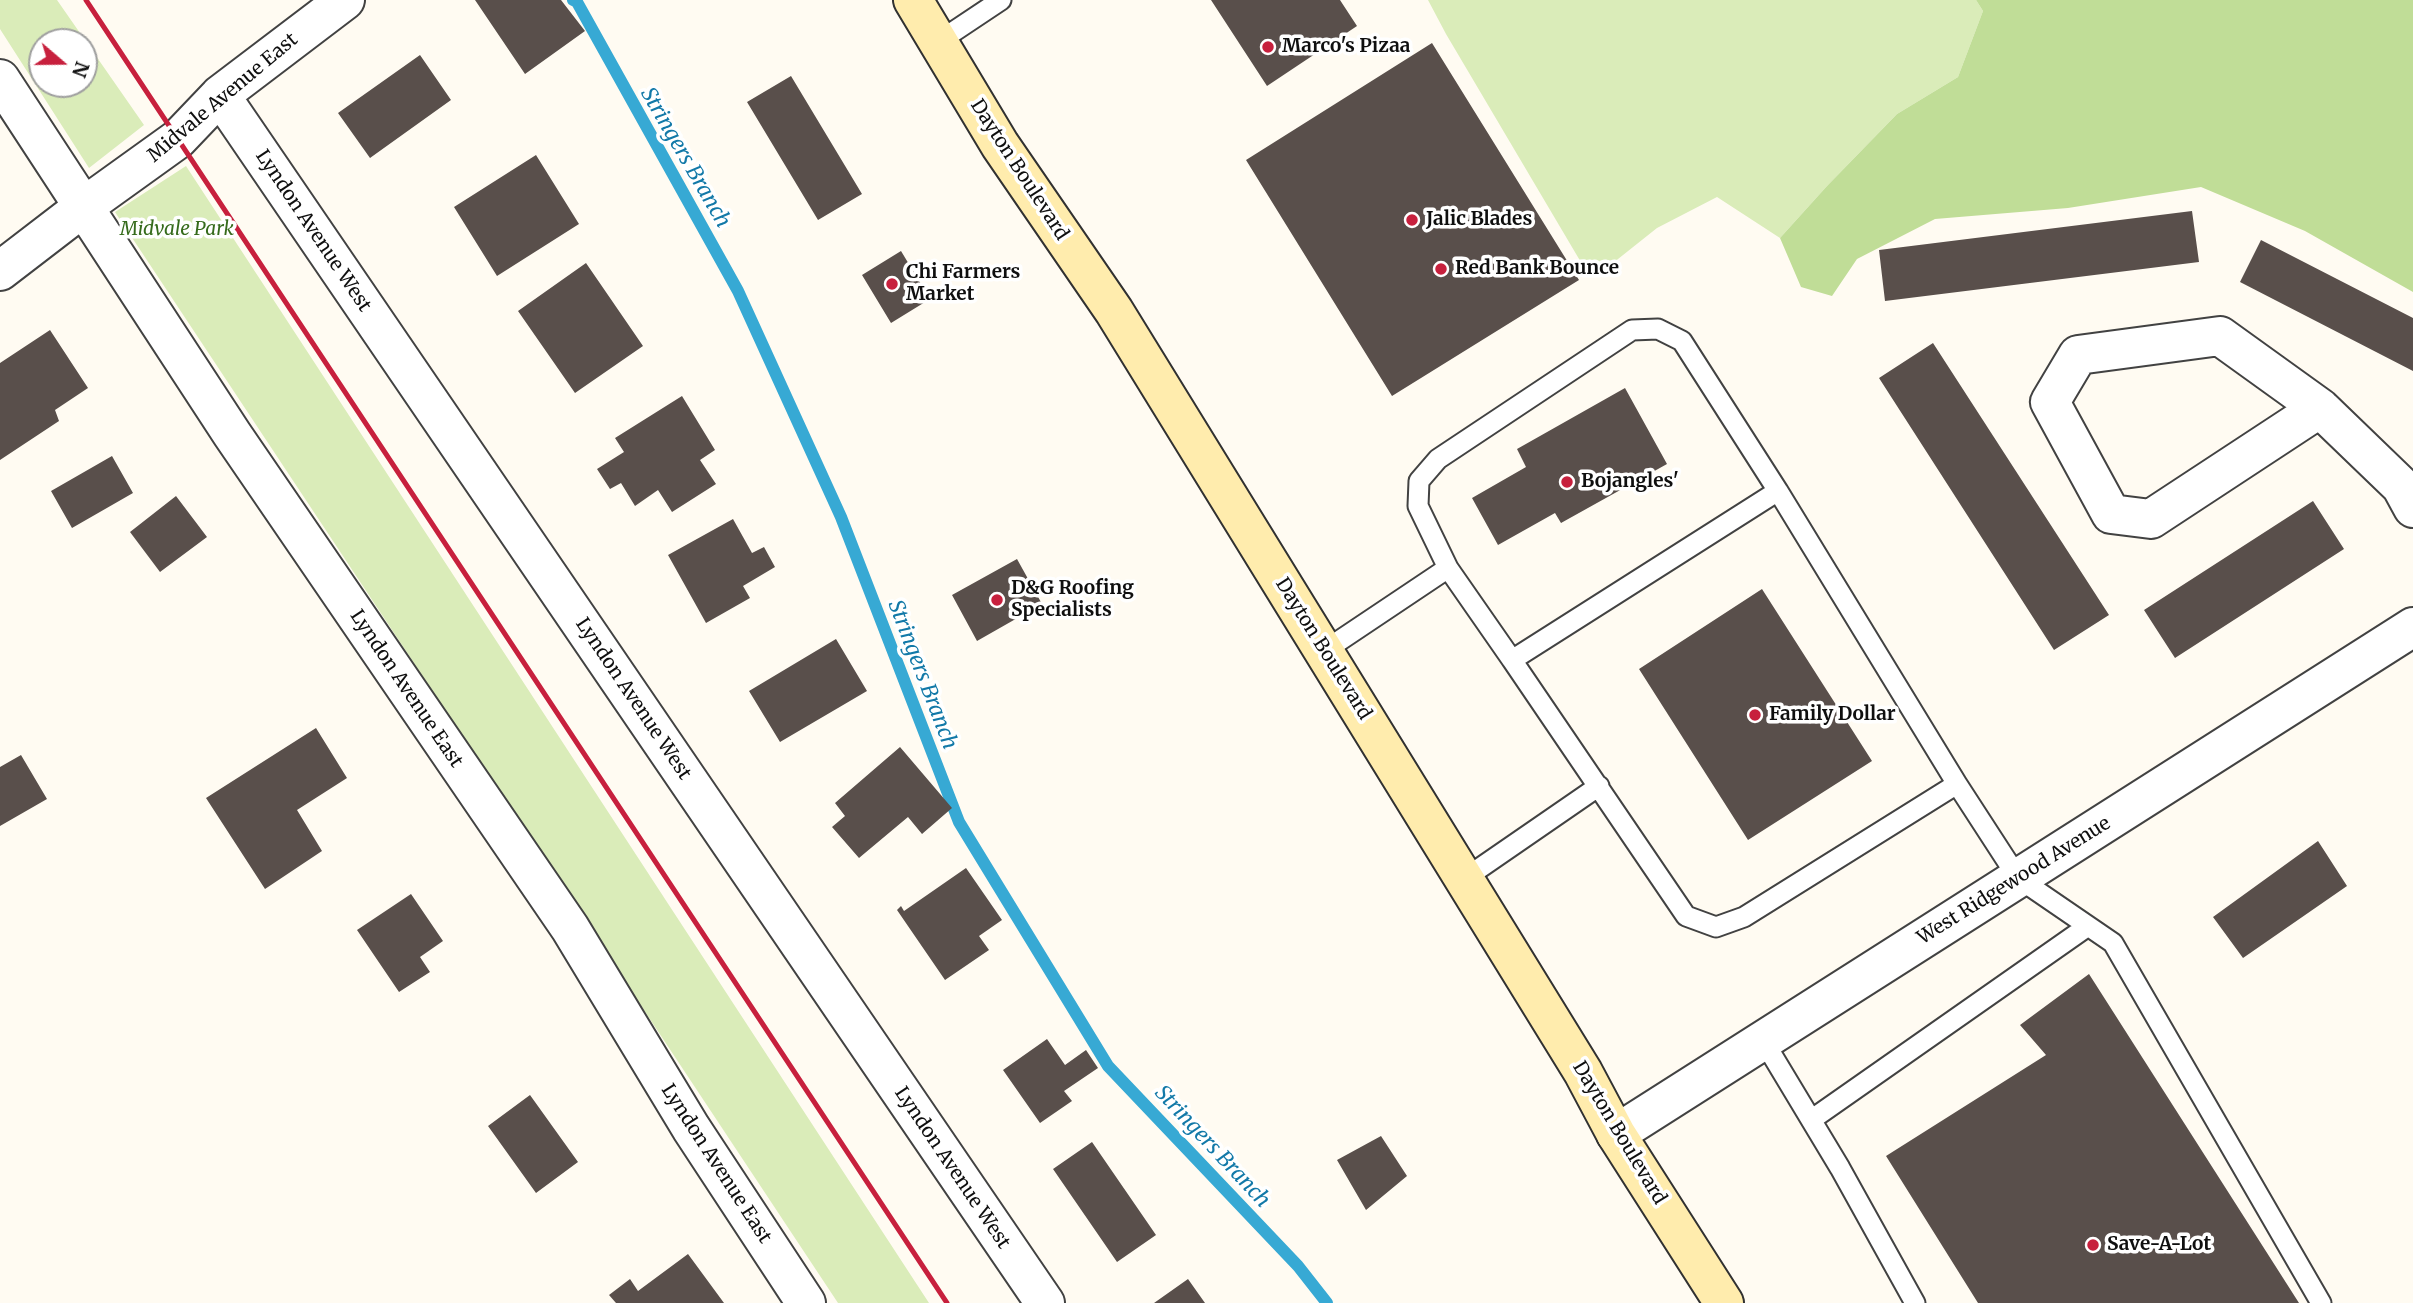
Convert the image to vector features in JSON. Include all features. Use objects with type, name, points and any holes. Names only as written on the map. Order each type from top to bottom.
[{"type":"main road","name":"Dayton Boulevard","points":[[913,0],[1000,145],[1114,311],[1583,1072],[1616,1134],[1724,1303]]},
{"type":"street","name":"Midvale Avenue East","points":[[0,271],[178,139],[220,95],[345,0]]},
{"type":"street","name":"Lyndon Avenue East","points":[[0,79],[239,445],[570,928],[691,1128],[806,1303]]},
{"type":"street","name":"Lyndon Avenue West","points":[[220,95],[1045,1303]]},
{"type":"street","points":[[2320,408],[2151,519],[2111,514],[2050,402],[2078,355],[2220,336],[2320,408],[2401,486],[2413,508]]},
{"type":"street","name":"West Ridgewood Avenue","points":[[1616,1134],[2413,627]]},
{"type":"lane","points":[[938,42],[1001,0]]},
{"type":"lane","points":[[1956,784],[1744,917],[1716,927],[1686,916],[1448,568],[1418,506],[1419,481],[1438,459],[1632,330],[1658,328],[1682,341],[1778,491],[1956,784],[2018,878],[2113,943],[2321,1303]]},
{"type":"lane","points":[[1512,660],[1778,491]]},
{"type":"lane","points":[[1324,651],[1448,568]]},
{"type":"lane","points":[[1464,879],[1599,786]]},
{"type":"lane","points":[[1811,1120],[2088,926]]},
{"type":"lane","points":[[1762,1040],[1811,1120],[1915,1303]]},
{"type":"green space","points":[[0,0],[57,0],[76,28],[28,28],[28,73],[0,29]]},
{"type":"green space","points":[[1428,0],[1976,0],[1983,11],[1958,77],[1897,114],[1780,238],[1717,197],[1657,228],[1613,263],[1582,264]]},
{"type":"green space","points":[[1976,0],[2413,0],[2413,292],[2305,231],[2201,187],[2068,208],[1935,219],[1857,259],[1832,296],[1801,287],[1780,238],[1897,114],[1958,77],[1983,11]]},
{"type":"green space","points":[[98,59],[144,125],[89,168],[44,98],[98,98]]},
{"type":"green space","name":"Midvale Park","points":[[186,166],[929,1303],[838,1303],[115,212]]},
{"type":"building","points":[[475,0],[561,0],[585,31],[525,74]]},
{"type":"building","points":[[1211,0],[1340,0],[1357,26],[1267,86]]},
{"type":"building","name":"Jalic Blades","points":[[1432,43],[1579,280],[1392,396],[1246,160]]},
{"type":"building","points":[[420,55],[451,100],[370,158],[338,113]]},
{"type":"building","points":[[791,76],[862,194],[818,220],[747,102]]},
{"type":"building","points":[[536,155],[579,224],[497,276],[454,207]]},
{"type":"building","points":[[2192,211],[2199,262],[1885,301],[1879,250]]},
{"type":"building","points":[[2261,240],[2413,318],[2413,371],[2240,282]]},
{"type":"building","points":[[901,251],[930,299],[891,323],[862,275]]},
{"type":"building","points":[[586,263],[643,346],[575,393],[518,311]]},
{"type":"building","points":[[50,330],[88,388],[55,410],[59,421],[0,460],[0,363]]},
{"type":"building","points":[[1933,343],[2109,615],[2054,650],[1879,378]]},
{"type":"building","name":"Bojangles'","points":[[1625,388],[1667,464],[1561,523],[1555,513],[1498,545],[1472,498],[1526,467],[1517,449]]},
{"type":"building","points":[[682,396],[715,450],[700,460],[716,484],[672,512],[658,490],[635,506],[621,483],[610,489],[597,469],[624,452],[615,438]]},
{"type":"building","points":[[112,456],[133,493],[72,528],[51,491]]},
{"type":"building","points":[[176,496],[207,537],[160,572],[130,532]]},
{"type":"building","points":[[2313,501],[2344,549],[2175,658],[2144,610]]},
{"type":"building","points":[[733,519],[752,553],[764,547],[775,567],[743,586],[750,598],[706,623],[668,555]]},
{"type":"building","name":"D&G Roofing Specialists","points":[[1017,559],[1042,604],[977,641],[952,595]]},
{"type":"building","name":"Family Dollar","points":[[1762,589],[1872,761],[1748,840],[1639,669]]},
{"type":"building","points":[[836,639],[867,691],[780,742],[749,691]]},
{"type":"building","points":[[316,728],[347,778],[297,810],[322,851],[265,889],[206,798]]},
{"type":"building","points":[[900,747],[952,808],[922,834],[908,817],[859,858],[832,827],[845,816],[835,803]]},
{"type":"building","points":[[21,755],[47,799],[0,826],[0,767]]},
{"type":"building","points":[[2318,841],[2347,886],[2243,958],[2213,917]]},
{"type":"building","points":[[966,868],[1002,920],[979,936],[989,950],[945,980],[897,910],[901,906],[904,911]]},
{"type":"building","points":[[411,894],[443,941],[420,957],[430,972],[399,992],[357,930]]},
{"type":"building","points":[[2089,974],[2299,1303],[1978,1303],[1886,1156],[2046,1055],[2020,1025]]},
{"type":"building","points":[[1047,1039],[1065,1065],[1086,1050],[1098,1068],[1064,1091],[1072,1101],[1040,1123],[1003,1070]]},
{"type":"building","points":[[530,1095],[578,1162],[536,1193],[488,1126]]},
{"type":"building","points":[[1381,1136],[1407,1176],[1366,1210],[1337,1160]]},
{"type":"building","points":[[1092,1142],[1156,1235],[1117,1262],[1053,1169]]},
{"type":"building","points":[[688,1254],[724,1303],[616,1303],[609,1295],[630,1279],[638,1291]]},
{"type":"building","points":[[1188,1279],[1205,1303],[1154,1303]]},
{"type":"waterway","name":"Stringers Branch","points":[[573,0],[577,2],[738,291],[841,517],[959,822],[1108,1066],[1298,1266],[1327,1303]]},
{"type":"railway","points":[[86,0],[947,1303]]},
{"type":"place","name":"Marco's Pizaa","points":[[1268,47]]},
{"type":"place","name":"Jalic Blades","points":[[1412,220]]},
{"type":"place","name":"Red Bank Bounce","points":[[1441,269]]},
{"type":"place","name":"Chi Farmers Market","points":[[892,284]]},
{"type":"place","name":"Bojangles'","points":[[1567,482]]},
{"type":"place","name":"D&G Roofing Specialists","points":[[997,600]]},
{"type":"place","name":"Family Dollar","points":[[1755,715]]},
{"type":"place","name":"Save-A-Lot","points":[[2093,1245]]}]
